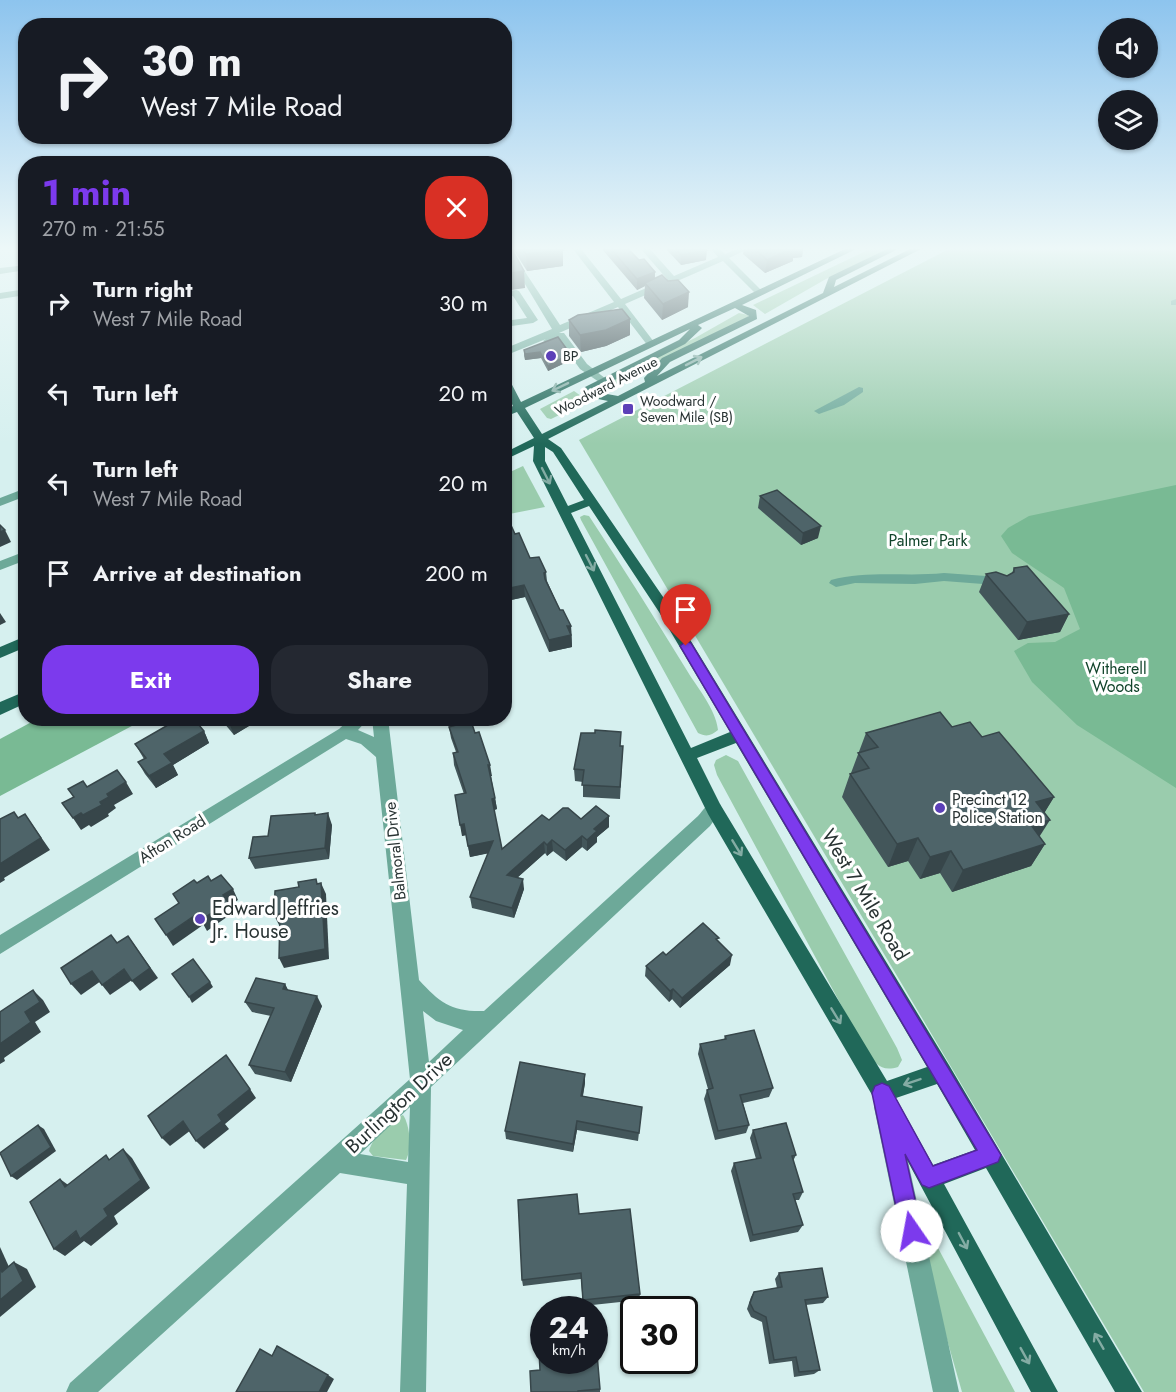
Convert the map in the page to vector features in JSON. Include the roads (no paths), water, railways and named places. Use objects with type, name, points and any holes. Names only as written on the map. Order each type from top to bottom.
[{"type":"main road","name":"Woodward Avenue","points":[[512,410],[716,314]]},
{"type":"main road","points":[[641,387],[666,360],[754,317],[753,314]]},
{"type":"main road","name":"Woodward Avenue","points":[[512,453],[789,314]]},
{"type":"main road","points":[[619,399],[597,397],[588,392],[588,389],[682,342],[708,318]]},
{"type":"main road","name":"West 7 Mile Road","points":[[512,394],[540,439],[557,450],[665,610],[942,1072],[1129,1392]]},
{"type":"main road","name":"West 7 Mile Road","points":[[540,439],[539,460],[714,809],[882,1093],[1045,1392]]},
{"type":"main road","points":[[564,511],[592,501]]},
{"type":"main road","points":[[0,653],[18,645]]},
{"type":"main road","points":[[0,709],[18,700]]},
{"type":"main road","points":[[686,756],[740,735]]},
{"type":"main road","points":[[882,1093],[942,1072]]},
{"type":"main road","points":[[929,1178],[991,1155]]},
{"type":"street","points":[[512,322],[533,320],[529,314]]},
{"type":"street","points":[[548,314],[558,330]]},
{"type":"street","points":[[512,350],[593,314]]},
{"type":"street","points":[[628,314],[651,344]]},
{"type":"street","points":[[512,357],[561,335],[577,361],[589,374],[602,381]]},
{"type":"street","points":[[819,411],[840,403],[859,390]]},
{"type":"street","points":[[0,502],[18,494]]},
{"type":"street","points":[[0,566],[18,558]]},
{"type":"street","points":[[836,583],[855,579],[915,580],[944,577],[986,580],[998,588]]},
{"type":"street","name":"Afton Road","points":[[0,945],[344,734],[353,726]]},
{"type":"street","name":"Balmoral Drive","points":[[381,726],[421,1082],[413,1392]]},
{"type":"street","points":[[344,734],[361,736],[373,742],[384,755]]},
{"type":"street","name":"Burlington Drive","points":[[79,1392],[336,1161],[704,821],[714,809]]},
{"type":"street","points":[[410,984],[429,1006],[445,1016],[465,1023],[486,1022]]},
{"type":"street","points":[[882,1093],[946,1392]]},
{"type":"street","points":[[336,1161],[419,1175]]},
{"type":"place","name":"BP","points":[[551,356]]},
{"type":"place","name":"Woodward / Seven Mile (SB)","points":[[628,409]]},
{"type":"place","name":"Precinct 12 Police Station","points":[[940,808]]},
{"type":"place","name":"Edward Jeffries Jr. House","points":[[200,919]]},
{"type":"park label","name":"Palmer Park","points":[[928,540]]},
{"type":"park label","name":"Witherell Woods","points":[[1116,677]]}]
